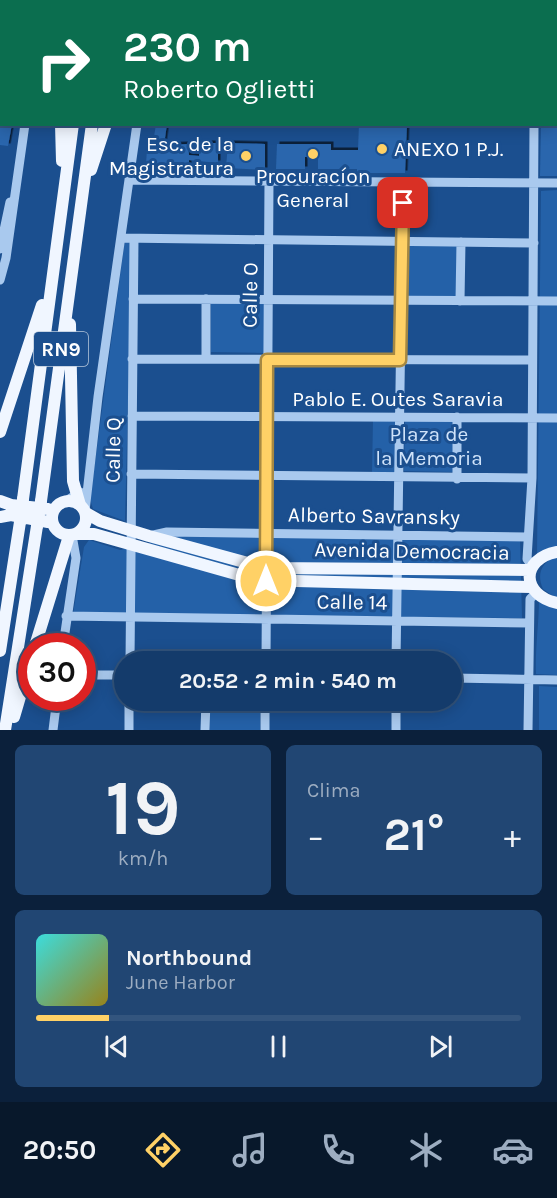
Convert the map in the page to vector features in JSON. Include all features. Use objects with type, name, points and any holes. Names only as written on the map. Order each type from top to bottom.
[{"type":"main road","points":[[61,126],[63,195]]},
{"type":"main road","name":"RN9","points":[[0,651],[20,522],[74,126]]},
{"type":"main road","name":"RN9","points":[[5,730],[37,526],[92,126]]},
{"type":"main road","points":[[81,196],[105,126]]},
{"type":"main road","points":[[0,432],[36,326],[56,249]]},
{"type":"main road","points":[[38,633],[72,535],[83,528],[74,506],[71,273]]},
{"type":"main road","points":[[0,501],[11,505],[44,509],[74,506]]},
{"type":"main road","points":[[52,524],[74,506]]},
{"type":"main road","name":"Avenida Democracia","points":[[74,506],[100,521],[266,575],[531,568]]},
{"type":"main road","points":[[0,517],[11,515],[52,524],[58,532],[72,535]]},
{"type":"main road","name":"Avenida Democracia","points":[[72,535],[88,533],[130,545],[266,575],[533,590]]},
{"type":"main road","points":[[557,552],[546,555],[531,568],[533,590],[557,603]]},
{"type":"main road","points":[[10,730],[18,703]]},
{"type":"street","points":[[0,280],[6,258],[25,126]]},
{"type":"street","points":[[74,506],[87,477],[137,126]]},
{"type":"street","points":[[531,568],[527,560],[532,478],[534,126]]},
{"type":"street","points":[[0,249],[6,212],[19,168]]},
{"type":"street","points":[[129,180],[557,183]]},
{"type":"street","name":"Calle O","points":[[266,651],[266,416],[270,182]]},
{"type":"street","points":[[396,651],[403,183]]},
{"type":"street","points":[[121,238],[269,242],[534,243]]},
{"type":"street","name":"Calle Q","points":[[130,651],[134,239]]},
{"type":"street","points":[[460,301],[461,242]]},
{"type":"street","points":[[133,299],[557,302]]},
{"type":"street","points":[[206,300],[206,359]]},
{"type":"street","points":[[132,359],[532,360]]},
{"type":"street","name":"Pablo E. Outes Saravia","points":[[132,416],[557,418]]},
{"type":"street","points":[[457,479],[458,417]]},
{"type":"street","points":[[131,474],[532,478]]},
{"type":"street","points":[[74,506],[87,477]]},
{"type":"street","name":"Alberto Savransky","points":[[149,536],[167,532],[528,537]]},
{"type":"street","points":[[64,633],[76,558],[72,535]]},
{"type":"street","points":[[528,730],[529,623],[530,598],[533,590]]},
{"type":"street","name":"Calle 14","points":[[66,616],[529,623]]},
{"type":"street","points":[[96,675],[114,675]]},
{"type":"street","points":[[462,678],[557,680]]},
{"type":"street","points":[[53,730],[55,711]]},
{"type":"street","points":[[129,711],[129,730]]},
{"type":"street","points":[[205,730],[206,711]]},
{"type":"street","points":[[265,711],[265,730]]},
{"type":"street","points":[[396,711],[396,730]]},
{"type":"green space","points":[[557,190],[557,547],[537,555],[541,191]]},
{"type":"green space","points":[[125,239],[132,240],[125,521],[93,509],[90,499]]},
{"type":"green space","points":[[405,244],[457,245],[456,297],[405,296]]},
{"type":"green space","points":[[211,302],[265,302],[265,353],[211,352]]},
{"type":"green space","points":[[373,420],[396,421],[395,474],[372,473]]},
{"type":"green space","name":"Plaza de la Memoria","points":[[405,421],[455,421],[454,472],[404,471]]},
{"type":"green space","points":[[177,536],[520,540],[522,618],[73,614],[84,547],[89,540],[120,550]]},
{"type":"green space","points":[[557,555],[557,599],[543,589],[540,573],[544,565]]},
{"type":"green space","points":[[539,598],[557,608],[557,675],[536,674]]},
{"type":"green space","points":[[539,686],[557,687],[557,730],[539,730]]},
{"type":"green space","points":[[210,711],[260,711],[260,730],[210,730]]},
{"type":"building","points":[[0,126],[12,126],[8,146],[0,145]]},
{"type":"building","points":[[156,126],[167,126],[164,145],[188,144],[189,155],[199,156],[199,143],[218,143],[218,163],[189,160],[189,167],[146,165],[147,149],[152,150]]},
{"type":"building","points":[[359,126],[407,126],[405,173],[357,173],[357,169],[318,169],[318,157],[305,157],[305,169],[276,169],[277,144],[331,144],[331,150],[358,150]]},
{"type":"building","points":[[541,126],[557,126],[557,176],[540,176]]},
{"type":"building","name":"Esc. de la Magistratura","points":[[228,143],[265,144],[265,170],[226,168]]},
{"type":"place","name":"ANEXO 1 P.J.","points":[[382,149]]},
{"type":"place","name":"Procuracíon General","points":[[313,154]]},
{"type":"place","name":"Esc. de la Magistratura","points":[[246,156]]},
{"type":"route","points":[[266,581],[267,360],[400,360],[403,203]]}]
